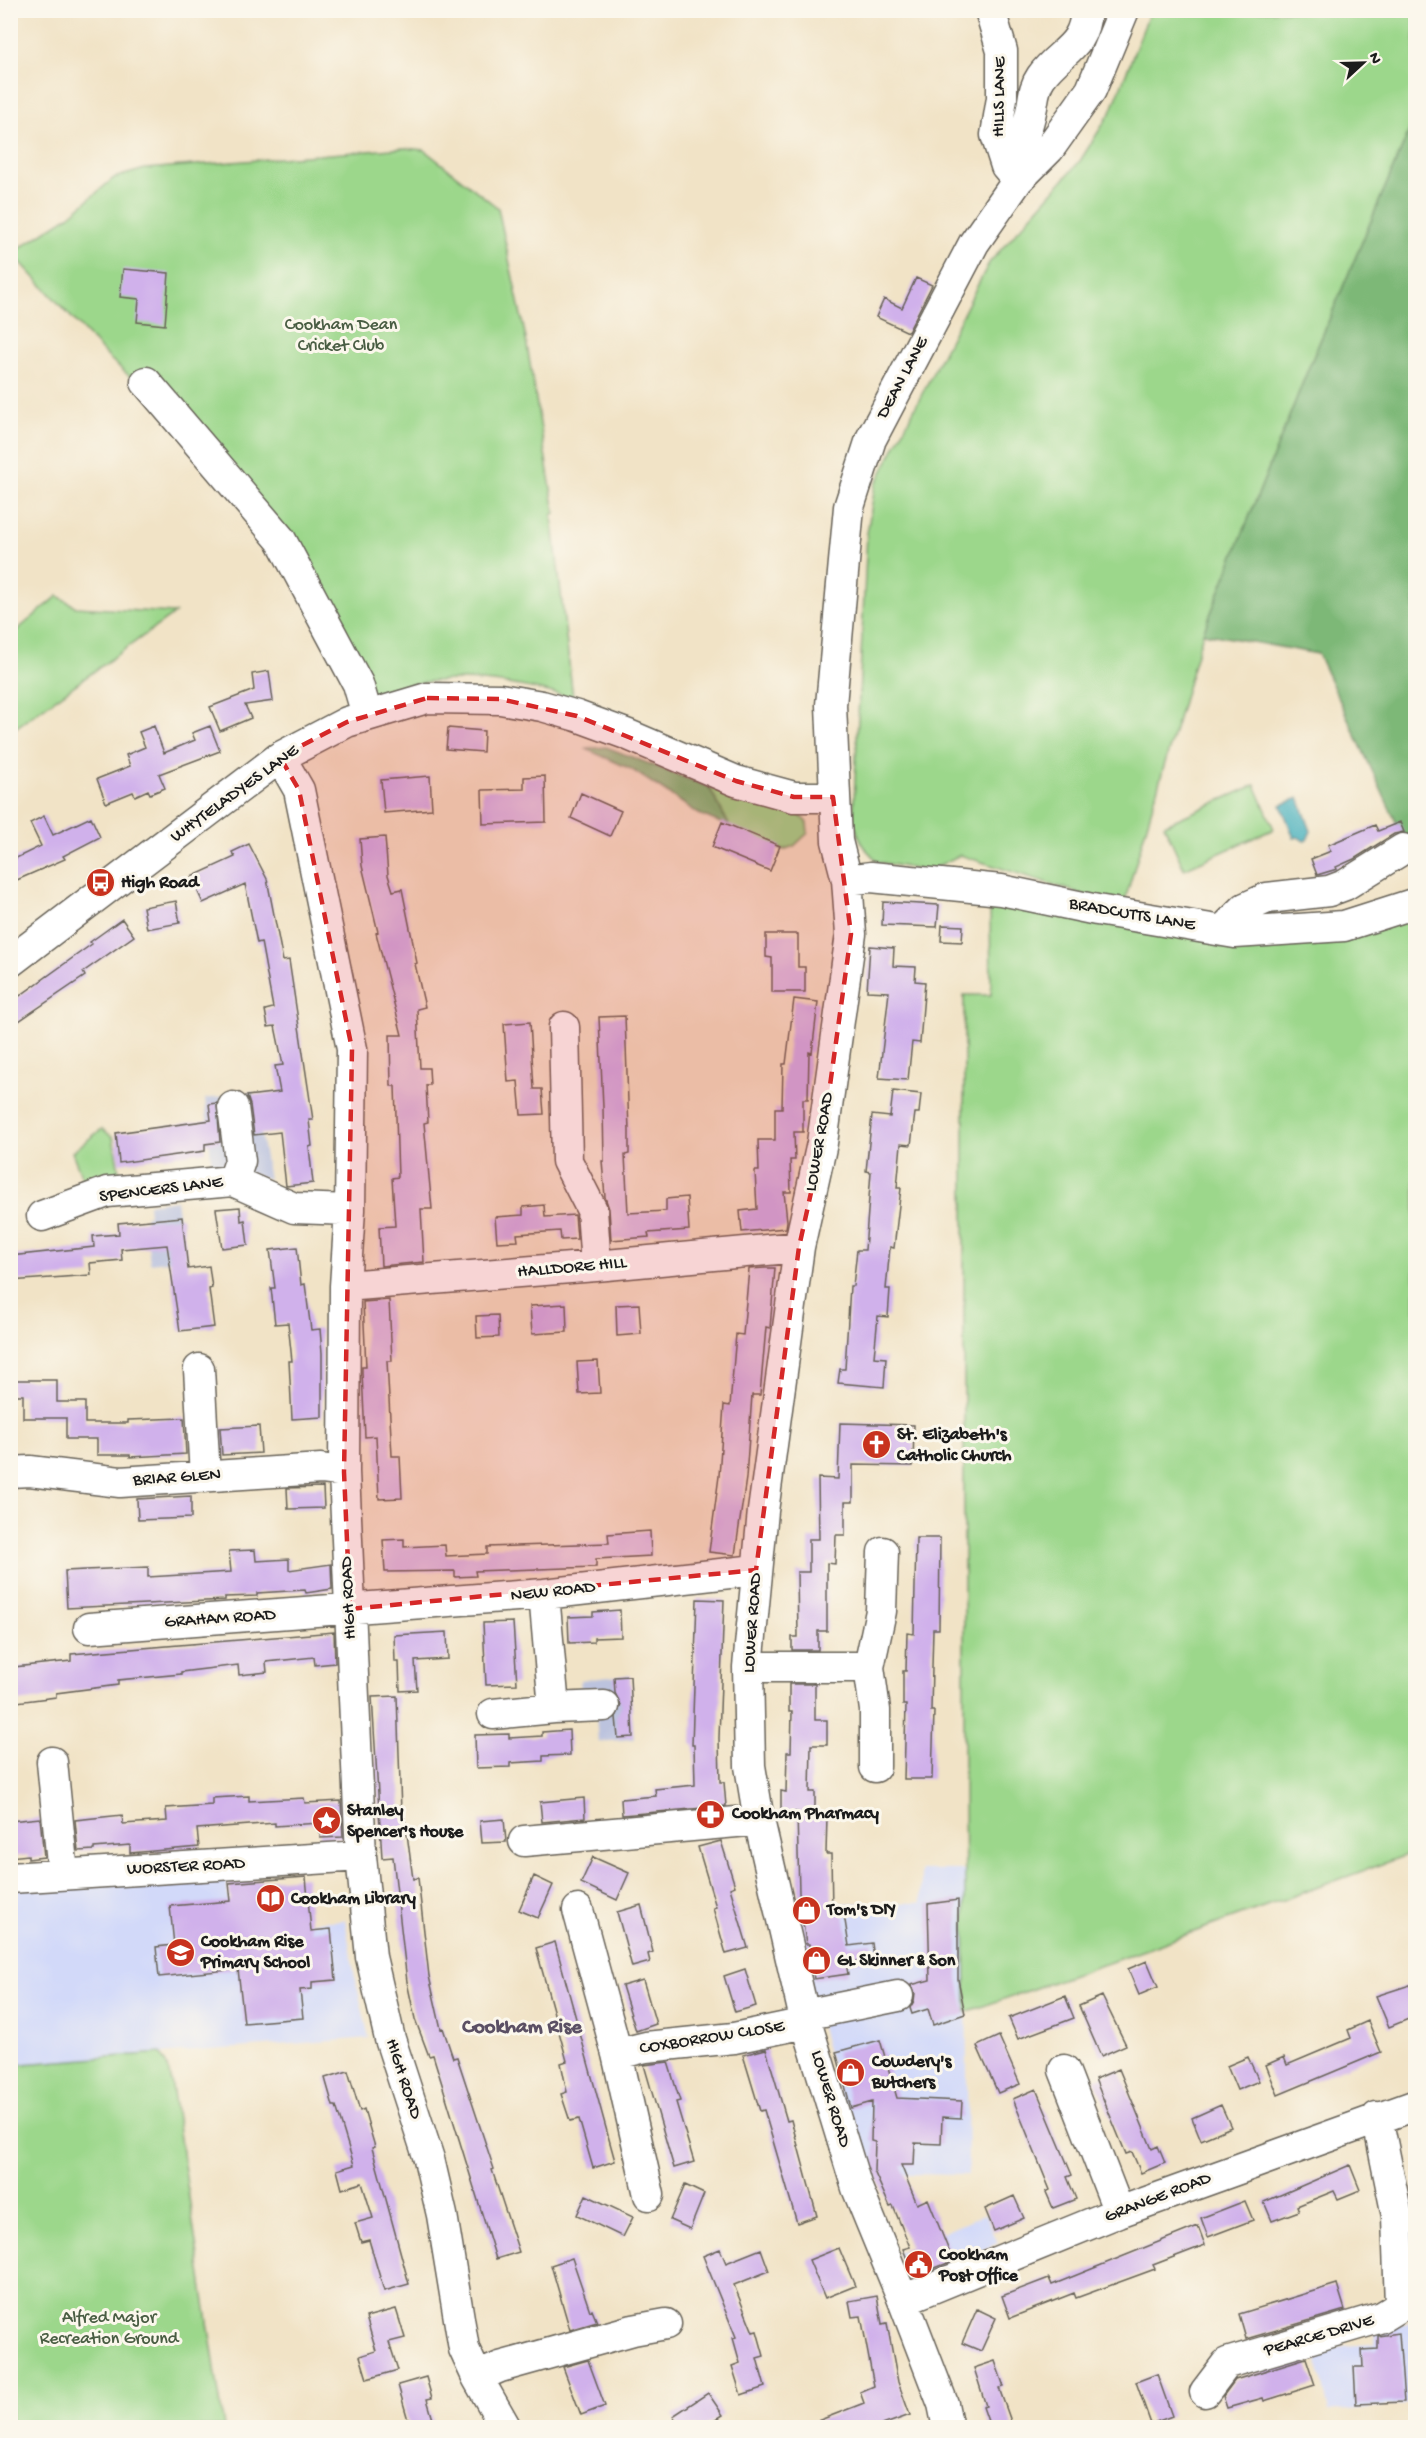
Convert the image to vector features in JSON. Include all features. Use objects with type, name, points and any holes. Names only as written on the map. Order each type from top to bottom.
[{"type":"street","name":"HILLS LANE","points":[[990,10],[1002,51],[1002,98],[996,135],[1012,173]]},
{"type":"street","points":[[1012,173],[1014,156],[1022,140],[1034,89],[1042,76],[1072,49],[1080,38],[1085,25],[1086,10]]},
{"type":"street","name":"DEAN LANE","points":[[833,797],[831,705],[849,507],[871,439],[1012,173],[1049,149],[1091,90],[1124,10]]},
{"type":"street","points":[[146,382],[281,540],[358,684],[367,715]]},
{"type":"street","name":"WHYTELADYES LANE","points":[[10,962],[280,757],[347,722],[427,698],[500,699],[577,716],[736,781],[794,797],[833,797]]},
{"type":"street","name":"HIGH ROAD","points":[[280,757],[299,790],[352,1049],[350,1210],[345,1286],[344,1472],[361,1856],[371,1957],[390,2039],[429,2158],[442,2215],[464,2349],[477,2377],[506,2427]]},
{"type":"street","name":"LOWER ROAD","points":[[833,797],[837,841],[847,880],[851,934],[822,1143],[799,1247],[756,1570],[748,1666],[750,1766],[759,1820],[805,2019],[857,2188],[943,2404],[948,2427]]},
{"type":"street","points":[[1222,931],[1245,908],[1267,898],[1329,891],[1345,885],[1403,849]]},
{"type":"street","name":"BRADCUTTS LANE","points":[[847,880],[871,877],[1001,890],[1097,910],[1234,933],[1344,926],[1416,903]]},
{"type":"street","points":[[564,1027],[567,1161],[592,1210],[597,1266]]},
{"type":"street","points":[[232,1181],[240,1161],[233,1107]]},
{"type":"street","name":"SPENCERS LANE","points":[[42,1216],[107,1192],[232,1181],[294,1208],[350,1210]]},
{"type":"street","name":"HALLDORE HILL","points":[[345,1286],[799,1247]]},
{"type":"street","points":[[199,1369],[205,1477]]},
{"type":"street","name":"BRIAR GLEN","points":[[10,1472],[30,1471],[120,1482],[321,1469],[344,1472]]},
{"type":"street","points":[[874,1767],[875,1710],[869,1667],[881,1611],[883,1552]]},
{"type":"street","name":"NEW ROAD","points":[[350,1609],[544,1594],[756,1570]]},
{"type":"street","points":[[544,1594],[554,1708]]},
{"type":"street","name":"GRAHAM ROAD","points":[[89,1628],[350,1609]]},
{"type":"street","points":[[748,1666],[869,1667]]},
{"type":"street","points":[[494,1714],[604,1706]]},
{"type":"street","points":[[52,1762],[63,1874]]},
{"type":"street","points":[[524,1841],[759,1820]]},
{"type":"street","name":"WORSTER ROAD","points":[[10,1878],[361,1856]]},
{"type":"street","name":"COXBORROW CLOSE","points":[[586,1917],[617,2054],[640,2185]]},
{"type":"street","name":"COXBORROW CLOSE","points":[[617,2054],[646,2047],[734,2038],[898,1996]]},
{"type":"street","points":[[1064,2070],[1119,2212]]},
{"type":"street","name":"GRANGE ROAD","points":[[903,2300],[1119,2212],[1377,2117],[1416,2105]]},
{"type":"street","name":"PEARCE DRIVE","points":[[1205,2392],[1227,2363],[1382,2318],[1400,2306],[1397,2216],[1377,2117]]},
{"type":"street","points":[[477,2377],[511,2364],[633,2330],[666,2324]]},
{"type":"highlighted area","points":[[427,698],[500,699],[577,716],[736,781],[794,797],[833,797],[851,934],[822,1143],[799,1247],[756,1570],[350,1609],[344,1472],[352,1049],[299,790],[280,757],[347,722]]},
{"type":"shaded area","points":[[253,1092],[269,1179],[236,1169],[212,1169],[205,1099]]},
{"type":"shaded area","points":[[176,1200],[185,1259],[150,1263],[145,1217],[149,1215],[148,1204]]},
{"type":"shaded area","points":[[629,1675],[634,1739],[598,1742],[596,1714],[584,1715],[580,1680]]},
{"type":"shaded area","points":[[921,1870],[965,1870],[968,2175],[865,2173],[844,2113],[788,1903],[921,1903]]},
{"type":"shaded area","name":"Cookham Rise Primary School","points":[[226,1876],[232,1927],[345,1920],[369,2038],[11,2065],[11,1888]]},
{"type":"shaded area","points":[[985,2214],[998,2243],[908,2282],[897,2253]]},
{"type":"shaded area","points":[[1413,2323],[1415,2403],[1329,2412],[1315,2348],[1374,2344],[1375,2326]]},
{"type":"green space","points":[[1150,11],[1415,11],[1415,117],[1307,372],[1203,633],[1123,907],[960,855],[928,871],[878,862],[863,846],[853,821],[867,533],[875,486],[989,263],[1080,161],[1112,110]]},
{"type":"green space","points":[[1415,117],[1415,863],[1318,654],[1203,633],[1307,372]]},
{"type":"green space","name":"Cookham Dean Cricket Club","points":[[405,148],[424,150],[498,208],[525,334],[555,513],[552,515],[573,698],[533,688],[473,680],[412,684],[371,695],[293,543],[164,407],[108,357],[12,253],[69,216],[114,178],[145,169]]},
{"type":"green space","points":[[58,596],[76,607],[175,613],[11,731],[11,635]]},
{"type":"green space","points":[[606,747],[709,787],[730,827],[699,814],[631,769],[586,749]]},
{"type":"green space","points":[[1255,785],[1274,829],[1184,869],[1164,825]]},
{"type":"green space","points":[[709,787],[745,801],[781,807],[795,812],[807,823],[808,833],[794,846],[783,850],[730,827]]},
{"type":"green space","points":[[990,902],[1085,919],[1415,919],[1415,1852],[966,2012],[964,995],[991,995]]},
{"type":"green space","points":[[102,1129],[113,1137],[121,1182],[85,1185],[72,1152]]},
{"type":"green space","name":"Alfred Major Recreation Ground","points":[[161,2053],[170,2073],[224,2427],[11,2427],[11,2065]]},
{"type":"water","points":[[1299,798],[1311,831],[1307,840],[1304,841],[1298,837],[1294,838],[1281,805]]},
{"type":"building","points":[[123,269],[169,273],[165,325],[137,322],[139,299],[120,297]]},
{"type":"building","points":[[916,278],[932,285],[908,332],[876,317],[884,299],[902,308]]},
{"type":"building","points":[[269,671],[273,701],[245,705],[251,718],[220,731],[210,707],[254,690],[252,674]]},
{"type":"building","points":[[154,726],[164,753],[195,740],[192,733],[210,726],[220,751],[159,774],[165,788],[150,794],[148,790],[135,796],[133,792],[106,803],[97,779],[130,766],[126,755],[145,747],[139,732]]},
{"type":"building","points":[[448,728],[484,731],[483,752],[446,749]]},
{"type":"building","points":[[430,776],[432,809],[384,813],[381,780]]},
{"type":"building","points":[[545,776],[546,822],[483,824],[482,790],[524,789],[524,777]]},
{"type":"building","points":[[581,793],[621,811],[610,836],[571,818]]},
{"type":"building","points":[[44,816],[53,835],[91,817],[100,837],[63,856],[65,859],[10,883],[10,861],[41,846],[30,823]]},
{"type":"building","points":[[722,822],[780,846],[770,871],[712,847]]},
{"type":"building","points":[[1400,822],[1404,832],[1394,834],[1354,859],[1336,867],[1337,869],[1317,875],[1311,859],[1331,851],[1328,845],[1375,825],[1378,831]]},
{"type":"building","points":[[385,837],[388,875],[393,891],[402,889],[425,1007],[417,1009],[420,1068],[429,1068],[430,1085],[426,1085],[428,1122],[424,1123],[432,1209],[421,1209],[424,1262],[381,1266],[379,1227],[395,1226],[392,1178],[398,1177],[395,1086],[391,1086],[390,1035],[402,1035],[376,933],[378,932],[362,866],[360,839]]},
{"type":"building","points":[[249,844],[267,879],[283,961],[289,960],[313,1120],[309,1120],[312,1146],[309,1147],[313,1183],[286,1186],[280,1132],[254,1135],[247,1096],[280,1092],[275,1066],[283,1065],[275,1026],[268,1027],[265,1010],[273,1008],[261,942],[257,943],[245,884],[203,903],[191,877],[235,857],[232,852]]},
{"type":"building","points":[[176,901],[180,923],[147,929],[143,907]]},
{"type":"building","points":[[883,902],[939,905],[937,927],[882,925]]},
{"type":"building","points":[[122,919],[134,936],[83,972],[85,976],[10,1027],[10,1003],[92,944],[90,942]]},
{"type":"building","points":[[942,925],[963,926],[962,942],[941,941]]},
{"type":"building","points":[[766,934],[798,934],[798,967],[805,967],[805,992],[772,992],[772,958],[766,957]]},
{"type":"building","points":[[870,946],[894,948],[893,966],[916,967],[915,981],[925,982],[920,1043],[912,1042],[908,1080],[879,1078],[889,992],[867,991]]},
{"type":"building","points":[[794,999],[818,1002],[812,1053],[809,1052],[808,1099],[803,1099],[803,1132],[794,1132],[795,1160],[790,1160],[791,1192],[784,1192],[786,1228],[742,1232],[740,1211],[757,1209],[755,1171],[759,1171],[758,1140],[775,1140],[775,1108],[782,1108],[783,1064],[786,1064]]},
{"type":"building","points":[[625,1016],[629,1131],[629,1154],[625,1155],[628,1213],[666,1211],[666,1199],[687,1197],[689,1230],[648,1233],[649,1237],[611,1240],[602,1161],[604,1161],[603,1107],[599,1017]]},
{"type":"building","points":[[530,1022],[534,1089],[542,1089],[544,1114],[521,1115],[518,1081],[508,1082],[504,1024]]},
{"type":"building","points":[[893,1091],[921,1094],[919,1113],[915,1113],[911,1145],[901,1144],[897,1188],[901,1188],[894,1248],[890,1247],[886,1289],[890,1289],[888,1317],[878,1316],[874,1357],[886,1358],[884,1387],[838,1383],[840,1369],[845,1369],[850,1286],[853,1286],[857,1250],[865,1250],[871,1172],[866,1171],[872,1115],[890,1117]]},
{"type":"building","points":[[217,1103],[220,1142],[205,1144],[205,1151],[119,1163],[116,1133],[211,1120],[209,1104]]},
{"type":"building","points":[[544,1205],[545,1217],[575,1215],[577,1239],[561,1240],[560,1231],[517,1234],[518,1241],[497,1242],[495,1217],[523,1215],[523,1207]]},
{"type":"building","points":[[240,1207],[241,1221],[245,1220],[248,1245],[222,1248],[216,1209]]},
{"type":"building","points":[[182,1217],[188,1269],[209,1266],[212,1288],[209,1289],[214,1327],[180,1331],[167,1245],[121,1249],[122,1260],[90,1263],[91,1275],[10,1281],[10,1256],[94,1247],[93,1236],[119,1234],[118,1223]]},
{"type":"building","points":[[297,1247],[301,1285],[305,1284],[311,1330],[320,1329],[322,1417],[292,1419],[289,1361],[292,1361],[288,1323],[275,1324],[271,1288],[275,1288],[270,1250]]},
{"type":"building","points":[[775,1268],[770,1328],[766,1327],[760,1395],[752,1395],[746,1478],[735,1555],[709,1552],[719,1476],[724,1405],[730,1406],[736,1334],[743,1335],[749,1269]]},
{"type":"building","points":[[389,1300],[392,1361],[387,1361],[392,1456],[400,1456],[402,1498],[379,1499],[376,1436],[365,1437],[362,1373],[362,1367],[366,1367],[363,1302]]},
{"type":"building","points":[[566,1304],[567,1332],[532,1334],[530,1306]]},
{"type":"building","points":[[639,1304],[641,1334],[617,1336],[616,1305]]},
{"type":"building","points":[[498,1315],[499,1337],[477,1338],[476,1316]]},
{"type":"building","points":[[598,1361],[600,1393],[579,1394],[577,1362]]},
{"type":"building","points":[[11,1380],[57,1380],[57,1402],[85,1402],[85,1423],[128,1423],[128,1420],[184,1418],[186,1454],[130,1457],[130,1455],[97,1455],[97,1439],[66,1439],[66,1418],[23,1418],[23,1395],[12,1395]]},
{"type":"building","points":[[840,1423],[914,1425],[913,1466],[853,1465],[853,1502],[845,1502],[845,1535],[836,1535],[835,1564],[827,1563],[827,1631],[818,1631],[818,1650],[792,1650],[792,1637],[798,1637],[797,1572],[809,1572],[809,1539],[819,1539],[818,1478],[838,1479]]},
{"type":"building","points":[[259,1426],[261,1453],[222,1455],[220,1428]]},
{"type":"building","points":[[323,1487],[324,1508],[288,1509],[287,1488]]},
{"type":"building","points":[[191,1496],[191,1518],[138,1520],[137,1499]]},
{"type":"building","points":[[650,1531],[651,1556],[596,1559],[596,1567],[475,1571],[476,1576],[455,1577],[455,1571],[385,1572],[383,1540],[404,1539],[404,1547],[445,1545],[446,1556],[487,1554],[487,1547],[609,1543],[608,1534]]},
{"type":"building","points":[[916,1538],[940,1538],[939,1629],[933,1629],[932,1779],[904,1779],[906,1705],[903,1705],[903,1671],[906,1671],[907,1633],[914,1634]]},
{"type":"building","points":[[255,1550],[256,1561],[289,1559],[289,1570],[331,1564],[332,1589],[306,1593],[305,1590],[257,1593],[257,1596],[225,1597],[225,1600],[67,1608],[65,1571],[148,1567],[148,1577],[231,1572],[229,1551]]},
{"type":"building","points":[[697,1599],[724,1600],[719,1738],[720,1782],[724,1782],[726,1806],[622,1815],[621,1799],[656,1796],[655,1789],[695,1785],[694,1745],[692,1745]]},
{"type":"building","points":[[620,1610],[621,1637],[594,1638],[594,1642],[569,1643],[568,1617],[593,1616],[593,1612]]},
{"type":"building","points":[[513,1622],[517,1684],[486,1685],[483,1623]]},
{"type":"building","points":[[334,1632],[335,1663],[315,1665],[314,1657],[266,1662],[267,1672],[239,1675],[238,1665],[181,1672],[181,1674],[118,1680],[118,1685],[56,1693],[56,1697],[17,1702],[14,1667],[71,1661],[71,1654]]},
{"type":"building","points":[[447,1632],[448,1659],[415,1661],[417,1690],[400,1691],[399,1662],[395,1662],[394,1635]]},
{"type":"building","points":[[630,1676],[633,1737],[618,1738],[616,1717],[621,1705],[615,1693],[614,1677]]},
{"type":"building","points":[[789,1684],[815,1684],[815,1720],[827,1720],[827,1745],[811,1745],[810,1792],[815,1792],[815,1816],[827,1816],[826,1854],[831,1854],[832,1910],[843,1908],[849,1946],[872,1943],[874,1959],[846,1963],[848,1974],[814,1979],[809,1944],[806,1944],[799,1893],[797,1812],[781,1812],[781,1791],[786,1792],[787,1752],[791,1752],[792,1712],[789,1712]]},
{"type":"building","points":[[397,1696],[401,1812],[404,1811],[413,1879],[418,1878],[429,1976],[441,2029],[443,2028],[453,2058],[457,2057],[519,2252],[496,2259],[433,2055],[429,2056],[415,2019],[407,1982],[393,1857],[382,1858],[372,1697]]},
{"type":"building","points":[[569,1730],[570,1755],[543,1756],[543,1761],[510,1763],[510,1767],[476,1768],[475,1735],[509,1734],[509,1738],[542,1736],[542,1732]]},
{"type":"building","points":[[249,1796],[249,1801],[304,1798],[305,1803],[341,1801],[343,1837],[320,1838],[319,1823],[275,1826],[275,1823],[197,1829],[199,1847],[130,1853],[130,1845],[78,1851],[75,1820],[122,1815],[123,1824],[167,1821],[166,1808],[212,1805],[212,1798]]},
{"type":"building","points":[[584,1798],[585,1818],[542,1822],[540,1802]]},
{"type":"building","points":[[40,1818],[44,1857],[28,1859],[28,1855],[10,1857],[10,1821]]},
{"type":"building","points":[[504,1819],[506,1842],[482,1843],[480,1821]]},
{"type":"building","points":[[721,1841],[735,1886],[730,1888],[748,1948],[726,1954],[713,1908],[716,1907],[698,1847]]},
{"type":"building","points":[[593,1857],[629,1873],[617,1900],[581,1883]]},
{"type":"building","points":[[534,1876],[553,1885],[538,1918],[519,1910]]},
{"type":"building","points":[[306,1877],[311,1931],[331,1929],[336,1980],[312,1982],[312,1989],[300,1990],[303,2018],[244,2023],[238,1969],[159,1977],[156,1947],[174,1945],[170,1906],[231,1901],[229,1883]]},
{"type":"building","points":[[958,1900],[958,1979],[965,2014],[933,2025],[928,2009],[912,2014],[910,2008],[915,1993],[911,1985],[930,1980],[928,1904]]},
{"type":"building","points":[[641,1905],[653,1952],[648,1954],[650,1962],[632,1967],[617,1912]]},
{"type":"building","points":[[555,1942],[615,2161],[593,2168],[579,2119],[570,2121],[561,2094],[567,2092],[561,2063],[567,2061],[536,1948]]},
{"type":"building","points":[[1147,1961],[1158,1987],[1139,1995],[1128,1969]]},
{"type":"building","points":[[745,1969],[756,2006],[735,2012],[724,1976]]},
{"type":"building","points":[[643,1980],[656,2024],[636,2031],[622,1986]]},
{"type":"building","points":[[1416,1983],[1416,2016],[1389,2027],[1376,1996]]},
{"type":"building","points":[[1065,1996],[1074,2018],[1018,2039],[1009,2018]]},
{"type":"building","points":[[1102,1996],[1126,2045],[1101,2056],[1079,2006]]},
{"type":"building","points":[[1368,2021],[1381,2052],[1278,2095],[1266,2065],[1284,2057],[1287,2065],[1351,2038],[1348,2030]]},
{"type":"building","points":[[999,2036],[1020,2084],[998,2093],[977,2046]]},
{"type":"building","points":[[880,2040],[897,2098],[962,2101],[961,2118],[942,2117],[941,2144],[915,2143],[914,2165],[901,2165],[917,2204],[928,2199],[953,2261],[914,2276],[903,2249],[910,2247],[893,2206],[890,2207],[874,2171],[875,2142],[871,2141],[872,2102],[851,2108],[836,2052]]},
{"type":"building","points":[[766,2049],[787,2121],[791,2120],[817,2216],[797,2223],[764,2110],[760,2111],[743,2055]]},
{"type":"building","points":[[1248,2057],[1259,2081],[1237,2090],[1227,2066]]},
{"type":"building","points":[[668,2062],[680,2101],[676,2102],[694,2162],[674,2168],[644,2065]]},
{"type":"building","points":[[1119,2069],[1152,2149],[1158,2146],[1165,2163],[1141,2173],[1132,2152],[1126,2154],[1095,2079]]},
{"type":"building","points":[[348,2071],[360,2111],[364,2109],[375,2147],[372,2148],[409,2284],[384,2291],[369,2240],[361,2242],[355,2223],[373,2218],[362,2183],[342,2189],[337,2170],[354,2165],[325,2078]]},
{"type":"building","points":[[1036,2089],[1072,2175],[1067,2177],[1076,2199],[1053,2208],[1046,2192],[1050,2190],[1013,2099]]},
{"type":"building","points":[[1221,2105],[1231,2127],[1201,2140],[1192,2118]]},
{"type":"building","points":[[1350,2165],[1360,2190],[1338,2199],[1334,2191],[1297,2206],[1299,2211],[1272,2221],[1264,2202]]},
{"type":"building","points":[[685,2185],[704,2194],[690,2229],[670,2220]]},
{"type":"building","points":[[586,2195],[633,2217],[623,2237],[577,2215]]},
{"type":"building","points":[[1014,2196],[1024,2218],[994,2231],[985,2209]]},
{"type":"building","points":[[1245,2201],[1253,2220],[1208,2237],[1201,2218]]},
{"type":"building","points":[[1198,2226],[1205,2245],[1153,2265],[1155,2269],[1076,2298],[1074,2293],[1010,2318],[1002,2296],[1049,2278],[1052,2285]]},
{"type":"building","points":[[839,2248],[855,2286],[825,2298],[809,2260]]},
{"type":"building","points":[[720,2249],[726,2263],[761,2249],[769,2271],[734,2285],[753,2332],[757,2331],[764,2356],[757,2358],[765,2387],[741,2395],[732,2366],[740,2363],[733,2338],[736,2337],[703,2256]]},
{"type":"building","points":[[572,2258],[590,2311],[592,2310],[597,2322],[570,2330],[551,2265]]},
{"type":"building","points":[[1337,2284],[1345,2310],[1246,2339],[1239,2314]]},
{"type":"building","points":[[877,2296],[882,2324],[887,2323],[898,2382],[910,2415],[877,2427],[802,2427],[864,2403],[860,2392],[874,2386],[861,2316],[852,2317],[849,2301]]},
{"type":"building","points":[[396,2309],[405,2338],[389,2342],[398,2370],[367,2379],[360,2356],[376,2351],[366,2317]]},
{"type":"building","points":[[977,2309],[996,2318],[981,2351],[962,2343]]},
{"type":"building","points":[[1399,2333],[1404,2402],[1356,2404],[1354,2367],[1363,2367],[1362,2350],[1378,2349],[1378,2336]]},
{"type":"building","points":[[1306,2358],[1315,2385],[1264,2401],[1263,2398],[1227,2408],[1223,2396],[1235,2380]]},
{"type":"building","points":[[588,2360],[605,2406],[581,2415],[563,2367]]},
{"type":"building","points":[[995,2361],[1004,2387],[999,2388],[1013,2427],[990,2427],[983,2407],[986,2406],[974,2368]]},
{"type":"building","points":[[1157,2374],[1172,2416],[1151,2424],[1136,2382]]},
{"type":"building","points":[[426,2377],[432,2398],[427,2399],[434,2423],[421,2427],[410,2427],[398,2385]]},
{"type":"building","points":[[708,2393],[723,2415],[704,2427],[680,2427],[673,2416]]},
{"type":"place","name":"High Road","points":[[100,883]]},
{"type":"place","name":"St. Elizabeth's Catholic Church","points":[[876,1445]]},
{"type":"place","name":"Cookham Pharmacy","points":[[711,1814]]},
{"type":"place","name":"Stanley Spencer's House","points":[[326,1821]]},
{"type":"place","name":"Cookham Library","points":[[270,1899]]},
{"type":"place","name":"Tom's DIY","points":[[806,1910]]},
{"type":"place","name":"Cookham Rise Primary School","points":[[180,1952]]},
{"type":"place","name":"GL Skinner & Son","points":[[816,1961]]},
{"type":"place","name":"Cowdery's Butchers","points":[[851,2072]]},
{"type":"place","name":"Cookham Post Office","points":[[918,2265]]},
{"type":"district","name":"Cookham Rise","points":[[522,2028]]}]
